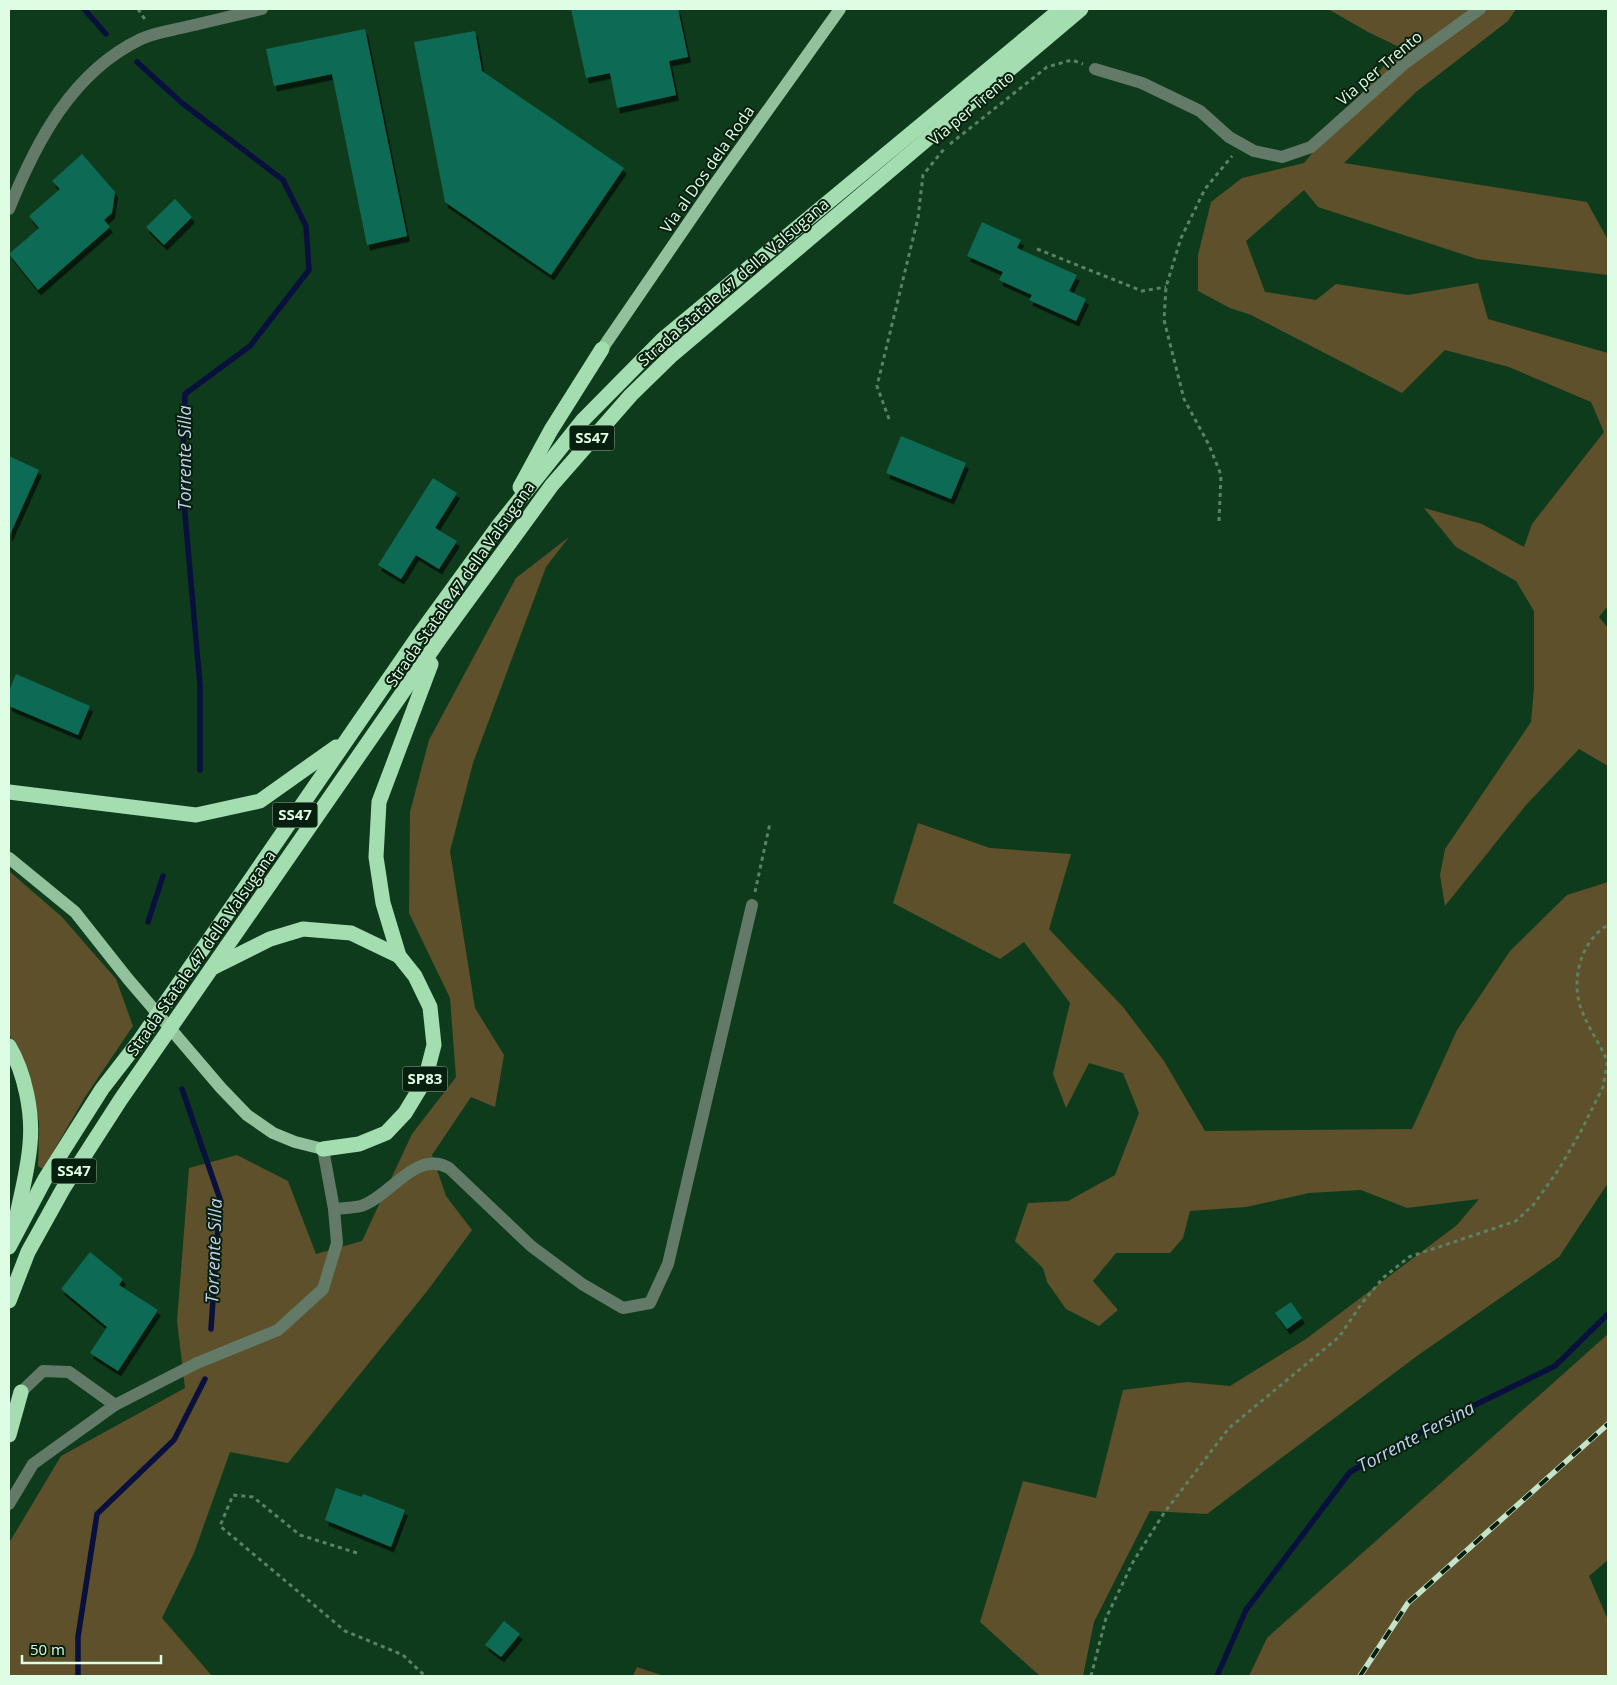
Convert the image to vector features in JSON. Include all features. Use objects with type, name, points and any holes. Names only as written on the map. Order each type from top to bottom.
[{"type":"highway","name":"Strada Statale 47 della Valsugana","points":[[10,1243],[45,1179],[102,1089],[140,1040],[344,742],[499,525],[583,420],[663,339],[1061,9]]},
{"type":"highway","name":"Strada Statale 47 della Valsugana","points":[[9,1301],[28,1252],[63,1188],[155,1049],[441,637],[552,485],[631,395],[679,349],[1081,9]]},
{"type":"highway","points":[[499,525],[551,430],[602,349]]},
{"type":"highway","points":[[399,956],[383,903],[376,857],[378,802],[441,637]]},
{"type":"highway","points":[[9,792],[196,815],[260,801],[344,742]]},
{"type":"highway","name":"SP83","points":[[212,968],[270,939],[303,929],[351,933],[399,956],[415,976],[430,1007],[434,1045],[425,1080],[405,1113],[386,1134],[359,1144],[323,1149]]},
{"type":"highway","points":[[9,1046],[15,1057],[28,1101],[30,1143],[10,1243]]},
{"type":"highway","points":[[9,1435],[21,1392]]},
{"type":"main road","name":"Via al Dos dela Roda","points":[[602,349],[715,184],[840,9]]},
{"type":"main road","name":"SP83","points":[[9,858],[75,912],[134,986],[247,1115],[273,1133],[294,1142],[323,1149]]},
{"type":"street","points":[[9,209],[28,161],[60,108],[94,72],[119,52],[141,38],[262,9]]},
{"type":"street","name":"Via per Trento","points":[[1095,69],[1142,83],[1200,111],[1229,137],[1254,151],[1282,157],[1311,147],[1404,64],[1480,9]]},
{"type":"street","points":[[334,1208],[362,1206],[418,1166],[440,1163],[449,1168],[531,1246],[582,1284],[623,1308],[650,1303],[668,1264],[752,905]]},
{"type":"street","points":[[9,1504],[33,1464],[115,1406],[197,1363],[278,1330],[322,1289],[337,1243],[334,1208],[323,1149]]},
{"type":"street","points":[[21,1392],[43,1371],[68,1372],[115,1406]]},
{"type":"path","name":"Via per Trento","points":[[889,420],[878,386],[918,218],[923,175],[942,151],[1047,67],[1072,60],[1095,69]]},
{"type":"path","points":[[1220,521],[1221,475],[1209,445],[1184,399],[1164,320],[1166,287],[1181,238],[1205,189],[1242,144]]},
{"type":"path","points":[[1037,249],[1142,290],[1166,287]]},
{"type":"path","points":[[752,905],[770,823]]},
{"type":"path","points":[[1092,1676],[1106,1618],[1134,1562],[1164,1513],[1229,1428],[1339,1337],[1362,1303],[1384,1277],[1416,1254],[1516,1221],[1534,1204],[1559,1169],[1603,1087],[1607,1064],[1606,1056],[1581,1010],[1578,980],[1580,962],[1590,940],[1608,926]]},
{"type":"path","points":[[357,1553],[300,1535],[253,1497],[233,1495],[220,1526],[345,1631],[403,1655],[425,1676]]},
{"type":"shaded area","points":[[1328,9],[1516,9],[1508,21],[1416,92],[1344,163],[1587,202],[1608,240],[1608,275],[1477,259],[1318,207],[1304,190],[1246,241],[1265,292],[1316,300],[1336,284],[1408,295],[1478,283],[1488,319],[1608,353],[1608,606],[1599,617],[1608,628],[1608,766],[1579,749],[1526,805],[1445,906],[1440,875],[1445,849],[1531,722],[1534,688],[1534,611],[1516,581],[1456,547],[1424,508],[1482,524],[1524,547],[1532,524],[1604,432],[1591,402],[1509,367],[1445,350],[1402,393],[1251,315],[1230,308],[1198,291],[1198,255],[1211,202],[1242,178],[1304,163],[1399,47]]},
{"type":"shaded area","points":[[569,537],[546,567],[473,763],[450,851],[475,1008],[504,1055],[495,1107],[471,1097],[432,1155],[446,1196],[472,1230],[428,1290],[288,1463],[230,1452],[194,1553],[162,1618],[212,1676],[9,1676],[9,1543],[61,1456],[185,1388],[177,1321],[189,1168],[237,1155],[288,1181],[316,1254],[362,1241],[412,1134],[456,1077],[450,998],[409,913],[410,812],[429,740],[516,578]]},
{"type":"shaded area","points":[[918,823],[990,848],[1071,854],[1049,929],[1123,1007],[1164,1061],[1205,1131],[1412,1129],[1457,1030],[1510,951],[1567,895],[1608,882],[1608,1183],[1559,1257],[1417,1356],[1207,1514],[1150,1511],[1094,1622],[1083,1676],[1040,1676],[980,1622],[1023,1481],[1096,1498],[1123,1390],[1187,1382],[1230,1386],[1306,1339],[1457,1225],[1479,1199],[1407,1208],[1361,1190],[1309,1193],[1246,1207],[1190,1211],[1183,1238],[1170,1253],[1116,1253],[1093,1281],[1118,1310],[1099,1326],[1066,1309],[1047,1282],[1043,1268],[1015,1241],[1028,1203],[1068,1201],[1115,1175],[1139,1113],[1123,1073],[1089,1063],[1066,1108],[1053,1074],[1070,1003],[1024,942],[1000,959],[893,903]]},
{"type":"shaded area","points":[[9,871],[62,917],[116,979],[133,1026],[85,1097],[43,1169],[38,1166],[39,1122],[24,1061],[9,1034]]},
{"type":"shaded area","points":[[1608,1334],[1608,1560],[1589,1576],[1608,1620],[1608,1676],[1249,1676],[1267,1638]]},
{"type":"shaded area","points":[[637,1667],[664,1676],[633,1676]]},
{"type":"building","points":[[571,9],[678,9],[688,57],[669,61],[676,95],[617,108],[610,73],[586,78]]},
{"type":"building","points":[[365,29],[407,236],[367,245],[332,74],[274,86],[266,49]]},
{"type":"building","points":[[475,31],[482,71],[624,168],[551,275],[445,202],[414,42]]},
{"type":"building","points":[[82,154],[115,192],[112,213],[104,220],[110,227],[38,290],[9,254],[39,228],[29,216],[60,189],[52,181]]},
{"type":"building","points":[[175,199],[192,217],[164,245],[146,227]]},
{"type":"building","points":[[982,222],[1021,240],[1017,248],[1077,275],[1069,291],[1086,299],[1076,321],[1029,300],[1032,295],[999,280],[1003,272],[967,256]]},
{"type":"building","points":[[901,436],[966,463],[951,499],[886,473]]},
{"type":"building","points":[[9,456],[39,470],[9,537]]},
{"type":"building","points":[[433,478],[457,493],[435,528],[457,541],[439,569],[416,555],[401,579],[378,565]]},
{"type":"building","points":[[16,674],[90,706],[78,735],[9,706],[9,691]]},
{"type":"building","points":[[90,1252],[123,1279],[119,1285],[158,1310],[118,1371],[90,1353],[107,1327],[61,1289]]},
{"type":"building","points":[[1291,1302],[1302,1318],[1287,1329],[1275,1313]]},
{"type":"building","points":[[336,1488],[362,1497],[363,1494],[405,1510],[391,1547],[325,1520]]},
{"type":"building","points":[[504,1621],[520,1634],[501,1657],[485,1645]]},
{"type":"waterway","name":"Torrente Silla","points":[[84,9],[106,34]]},
{"type":"waterway","name":"Torrente Silla","points":[[137,62],[182,103],[283,180],[306,226],[309,270],[250,346],[185,394],[182,480],[200,685],[200,770]]},
{"type":"waterway","name":"Torrente Silla","points":[[148,922],[163,876]]},
{"type":"waterway","name":"Torrente Silla","points":[[182,1089],[220,1199],[211,1329]]},
{"type":"waterway","name":"Torrente Fersina","points":[[1217,1676],[1246,1610],[1350,1472],[1436,1424],[1555,1366],[1608,1314]]},
{"type":"waterway","name":"Torrente Silla","points":[[78,1676],[78,1637],[97,1514],[174,1440],[205,1379]]},
{"type":"railway","points":[[1360,1676],[1408,1603],[1608,1424]]}]
